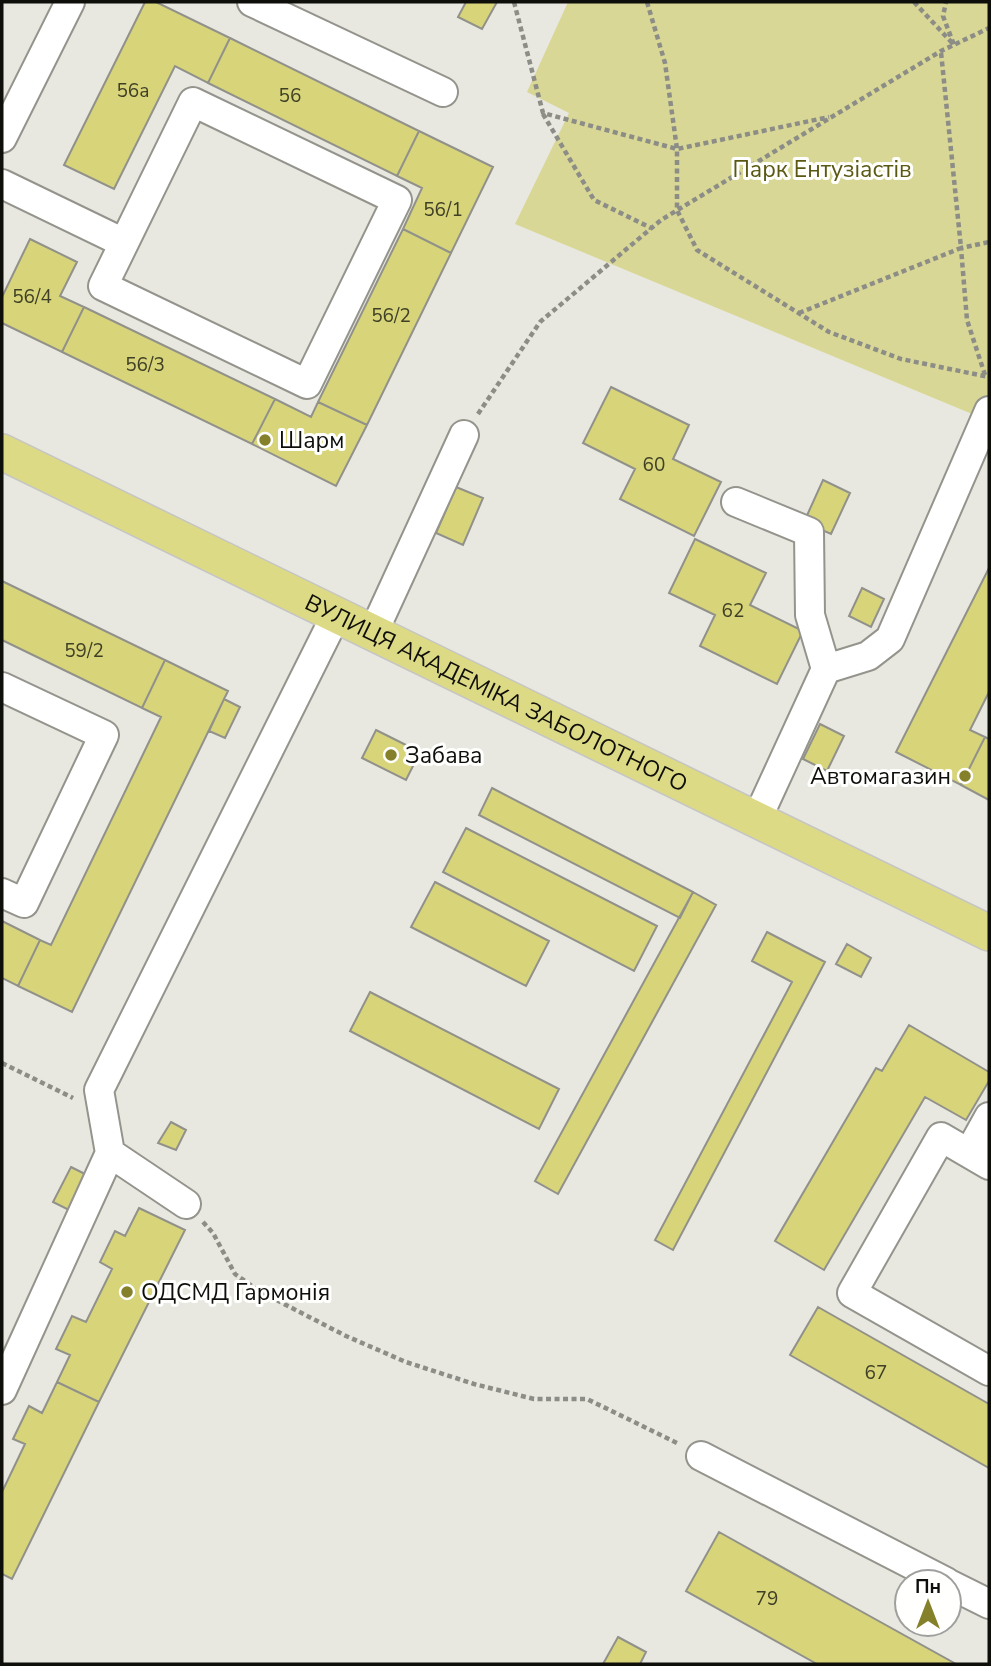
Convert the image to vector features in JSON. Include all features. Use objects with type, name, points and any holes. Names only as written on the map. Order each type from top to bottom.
[{"type":"main road","name":"ВУЛИЦЯ АКАДЕМІКА ЗАБОЛОТНОГО","points":[[2,452],[989,933]]},
{"type":"lane","points":[[2,138],[70,2]]},
{"type":"lane","points":[[252,2],[443,92]]},
{"type":"lane","points":[[193,102],[397,201],[307,384],[103,286],[124,243],[193,102]]},
{"type":"lane","points":[[2,184],[124,243]]},
{"type":"lane","points":[[826,669],[868,656],[890,639],[989,411]]},
{"type":"lane","points":[[373,633],[464,435]]},
{"type":"lane","points":[[736,502],[809,533],[810,615],[826,669],[757,819]]},
{"type":"lane","points":[[2,1390],[110,1153],[99,1090],[336,614]]},
{"type":"lane","points":[[2,687],[104,735],[24,903],[2,893]]},
{"type":"lane","points":[[989,1117],[979,1159],[941,1137],[852,1293],[989,1371]]},
{"type":"lane","points":[[110,1153],[186,1204]]},
{"type":"lane","points":[[701,1456],[918,1568]]},
{"type":"lane","points":[[963,1591],[989,1604]]},
{"type":"path","points":[[514,2],[543,113],[594,201],[650,228]]},
{"type":"path","points":[[647,2],[665,63],[677,149],[677,210],[698,250],[829,332],[901,359],[987,377]]},
{"type":"path","points":[[914,2],[954,45]]},
{"type":"path","points":[[946,2],[943,16],[954,45]]},
{"type":"path","points":[[464,435],[540,322],[650,228],[941,51],[989,27]]},
{"type":"path","points":[[941,51],[967,320],[987,377]]},
{"type":"path","points":[[543,113],[677,149],[833,116]]},
{"type":"path","points":[[798,313],[961,248],[989,242]]},
{"type":"path","points":[[2,1063],[103,1112]]},
{"type":"path","points":[[186,1204],[213,1233],[235,1274],[259,1291],[346,1336],[405,1362],[474,1384],[534,1399],[587,1399],[701,1456]]},
{"type":"green space","name":"Парк Ентузіастів","points":[[568,2],[989,2],[989,421],[515,224],[569,113],[527,92]]},
{"type":"building","points":[[145,2],[156,2],[230,38],[208,83],[175,66],[114,189],[64,165]]},
{"type":"building","points":[[466,2],[497,2],[482,29],[458,17]]},
{"type":"building","points":[[230,38],[419,131],[397,176],[208,83]]},
{"type":"building","points":[[419,131],[493,167],[451,253],[403,229],[422,188],[397,176]]},
{"type":"building","points":[[403,229],[451,253],[367,425],[318,402]]},
{"type":"building","points":[[30,239],[77,262],[60,296],[84,307],[62,352],[2,323],[2,297]]},
{"type":"building","points":[[84,307],[275,399],[252,444],[62,352]]},
{"type":"building","points":[[611,387],[689,425],[673,459],[721,482],[694,536],[620,499],[635,469],[583,443]]},
{"type":"building","points":[[275,399],[311,417],[318,402],[367,425],[336,486],[252,444]]},
{"type":"building","points":[[823,480],[850,493],[831,534],[804,522]]},
{"type":"building","points":[[456,487],[483,498],[463,545],[436,533]]},
{"type":"building","points":[[695,539],[766,573],[750,605],[803,631],[777,684],[700,646],[715,615],[669,593]]},
{"type":"building","points":[[989,568],[989,692],[970,730],[985,737],[961,785],[896,752]]},
{"type":"building","points":[[2,581],[165,660],[142,708],[2,640]]},
{"type":"building","points":[[862,588],[884,599],[871,627],[849,616]]},
{"type":"building","points":[[165,660],[228,691],[72,1012],[18,986],[40,940],[51,945],[161,717],[142,708]]},
{"type":"building","points":[[224,699],[240,707],[225,738],[209,731]]},
{"type":"building","points":[[820,724],[844,736],[827,771],[803,759]]},
{"type":"building","name":"Забава","points":[[376,730],[420,752],[406,780],[362,758]]},
{"type":"building","points":[[985,737],[989,739],[989,800],[961,785]]},
{"type":"building","points":[[492,788],[693,892],[680,918],[479,815]]},
{"type":"building","points":[[466,828],[657,926],[634,971],[443,872]]},
{"type":"building","points":[[435,882],[549,941],[526,986],[411,927]]},
{"type":"building","points":[[693,892],[716,905],[558,1194],[535,1181]]},
{"type":"building","points":[[2,921],[40,940],[18,986],[2,978]]},
{"type":"building","points":[[767,932],[825,962],[673,1250],[655,1240],[792,982],[752,961]]},
{"type":"building","points":[[847,944],[871,958],[861,977],[836,964]]},
{"type":"building","points":[[370,992],[559,1089],[539,1129],[350,1031]]},
{"type":"building","points":[[909,1025],[989,1072],[989,1081],[966,1120],[925,1097],[824,1270],[775,1241],[876,1068],[882,1071]]},
{"type":"building","points":[[171,1122],[186,1130],[176,1150],[158,1143]]},
{"type":"building","points":[[71,1167],[93,1178],[75,1213],[53,1202]]},
{"type":"building","name":"ОДСМД Гармонія","points":[[139,1208],[185,1230],[99,1402],[57,1382],[70,1355],[56,1349],[72,1316],[86,1322],[112,1269],[100,1262],[115,1231],[125,1236]]},
{"type":"building","points":[[818,1307],[989,1404],[989,1468],[790,1355]]},
{"type":"building","points":[[57,1382],[99,1402],[12,1579],[2,1574],[2,1492],[25,1444],[13,1439],[29,1406],[42,1413]]},
{"type":"building","points":[[719,1532],[893,1629],[893,1638],[909,1638],[956,1664],[817,1664],[686,1591]]},
{"type":"building","points":[[618,1637],[646,1652],[640,1664],[603,1664]]},
{"type":"place","name":"Шарм","points":[[265,440]]},
{"type":"place","name":"Забава","points":[[391,755]]},
{"type":"place","name":"Автомагазин","points":[[965,776]]},
{"type":"place","name":"ОДСМД Гармонія","points":[[127,1292]]}]
